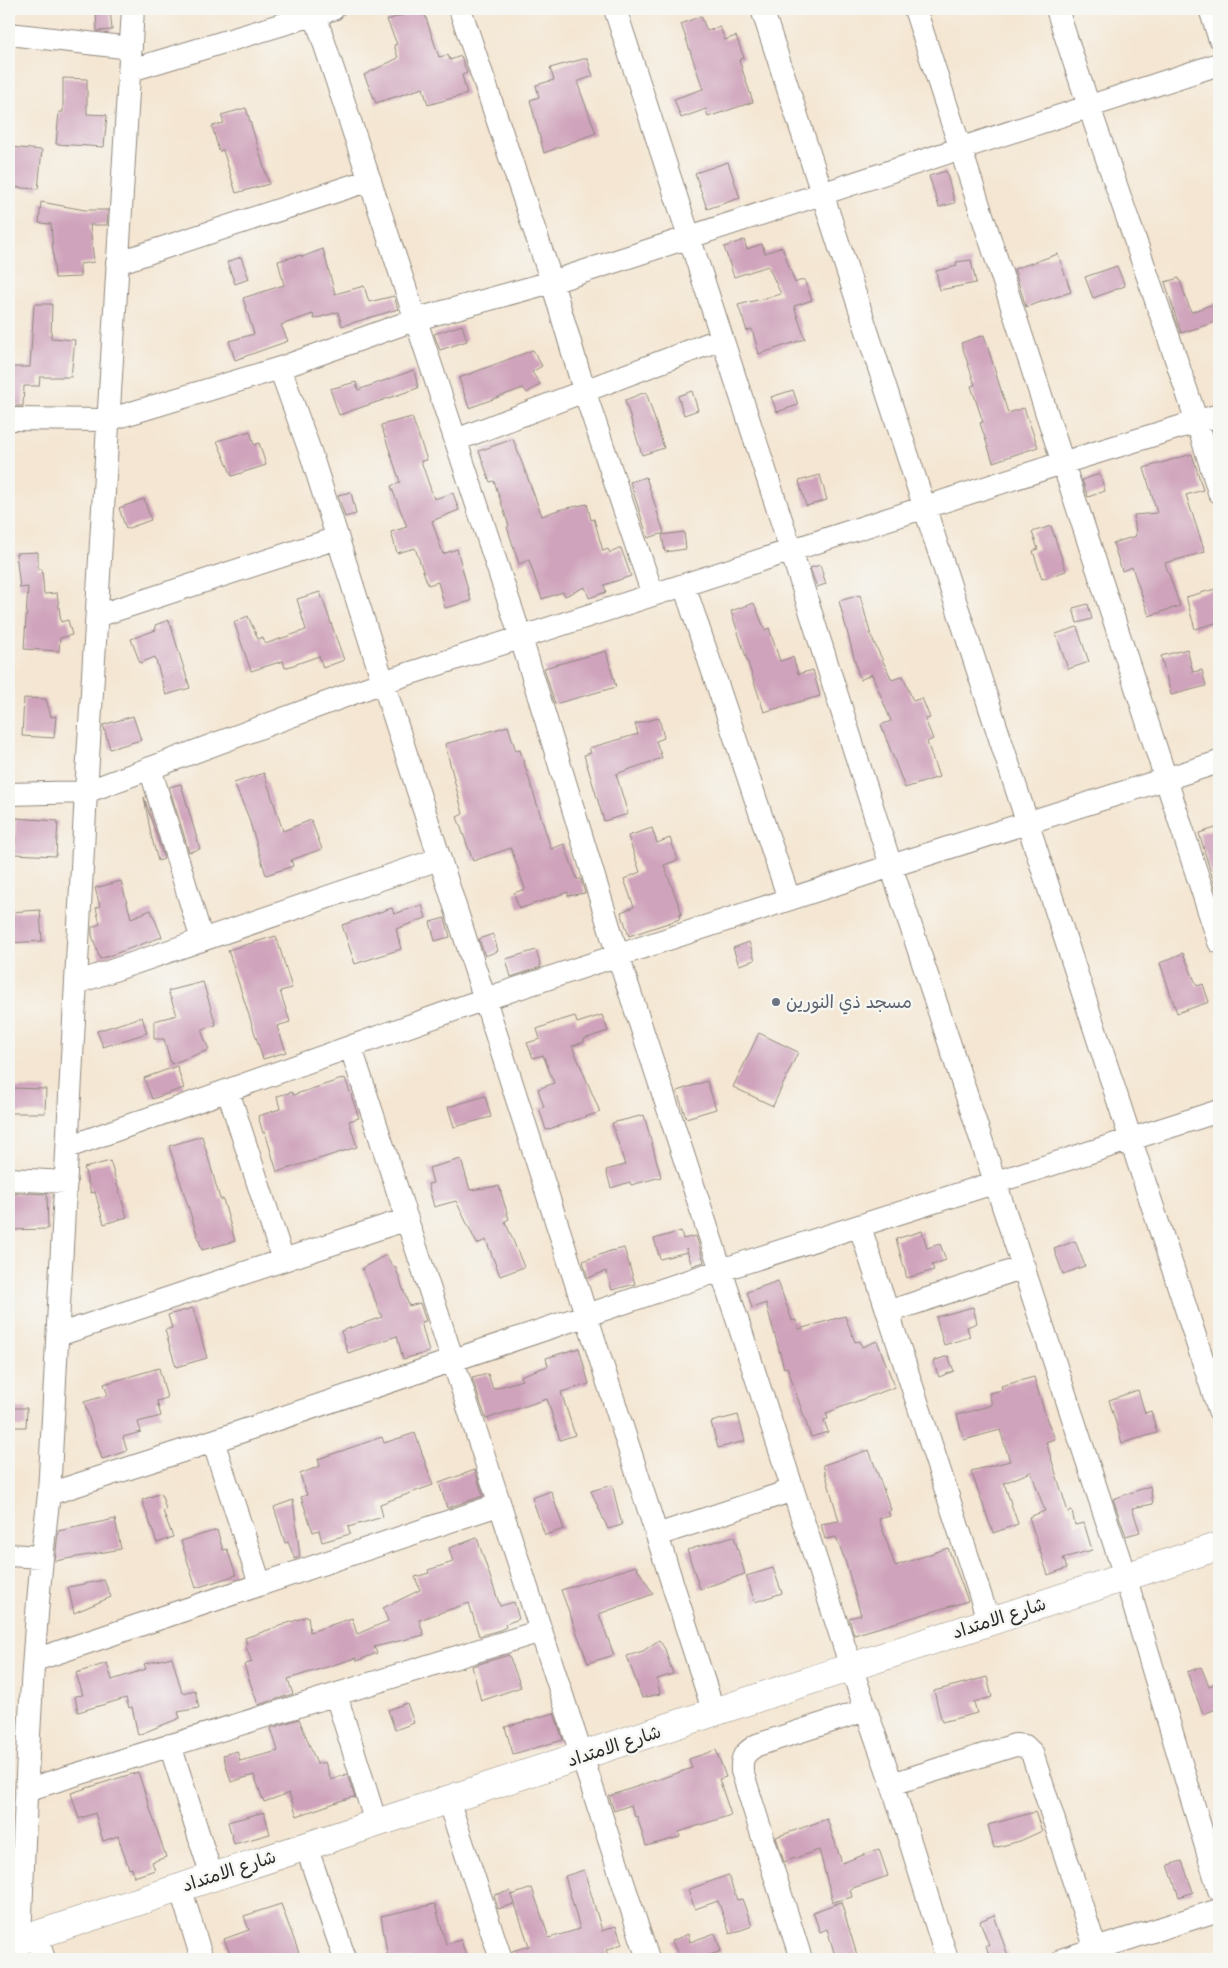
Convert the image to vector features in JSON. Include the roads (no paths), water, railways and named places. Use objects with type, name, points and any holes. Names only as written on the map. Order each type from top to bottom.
[{"type":"street","points":[[27,1945],[26,1790],[41,1557],[49,1494],[86,792],[133,9]]},
{"type":"street","points":[[460,9],[552,282],[584,390],[653,595]]},
{"type":"street","points":[[615,9],[791,550],[891,866],[1125,1576],[1219,1890]]},
{"type":"street","points":[[762,9],[1219,1410]]},
{"type":"street","points":[[915,9],[959,149],[1219,942]]},
{"type":"street","points":[[1057,9],[1088,107],[1198,422],[1219,492]]},
{"type":"street","points":[[1210,9],[1219,37]]},
{"type":"street","points":[[9,34],[131,59],[324,12],[370,180],[521,638],[618,956],[948,1959]]},
{"type":"street","points":[[9,419],[108,420],[280,368],[417,319],[552,282],[690,238],[1219,64]]},
{"type":"street","points":[[117,263],[370,180]]},
{"type":"street","points":[[456,440],[721,339]]},
{"type":"street","points":[[280,368],[311,454],[382,682],[714,1713]]},
{"type":"street","points":[[9,794],[86,792],[382,682],[1062,463],[1219,415]]},
{"type":"street","points":[[97,616],[336,538]]},
{"type":"street","points":[[684,584],[788,899]]},
{"type":"street","points":[[68,1147],[485,1000],[788,899],[1219,762]]},
{"type":"street","points":[[150,768],[202,940]]},
{"type":"street","points":[[76,983],[439,859]]},
{"type":"street","points":[[351,1048],[498,1504],[583,1756],[648,1959]]},
{"type":"street","points":[[228,1091],[282,1260]]},
{"type":"street","points":[[49,1494],[213,1441],[720,1270],[860,1227],[1219,1111]]},
{"type":"street","points":[[9,1179],[66,1182]]},
{"type":"street","points":[[58,1335],[407,1219]]},
{"type":"street","points":[[860,1227],[989,1622]]},
{"type":"street","points":[[888,1312],[1024,1267]]},
{"type":"street","points":[[213,1441],[260,1584]]},
{"type":"street","points":[[657,1536],[793,1490]]},
{"type":"street","points":[[35,1660],[498,1504]]},
{"type":"street","name":"شارع الامتداد","points":[[27,1945],[180,1887],[1219,1546]]},
{"type":"street","points":[[9,1555],[41,1557]]},
{"type":"street","points":[[26,1790],[541,1631]]},
{"type":"street","points":[[336,1695],[376,1823]]},
{"type":"street","points":[[801,1959],[742,1771],[741,1758],[745,1752],[757,1746],[866,1710]]},
{"type":"street","points":[[170,1745],[212,1877]]},
{"type":"street","points":[[892,1784],[1015,1746],[1025,1746],[1032,1754],[1098,1954]]},
{"type":"street","points":[[448,1800],[501,1959]]},
{"type":"street","points":[[306,1846],[346,1959]]},
{"type":"street","points":[[180,1887],[202,1959]]},
{"type":"street","points":[[1064,1959],[1098,1954],[1219,1910]]},
{"type":"place","name":"مسجد ذي النورين","points":[[776,1002]]}]
